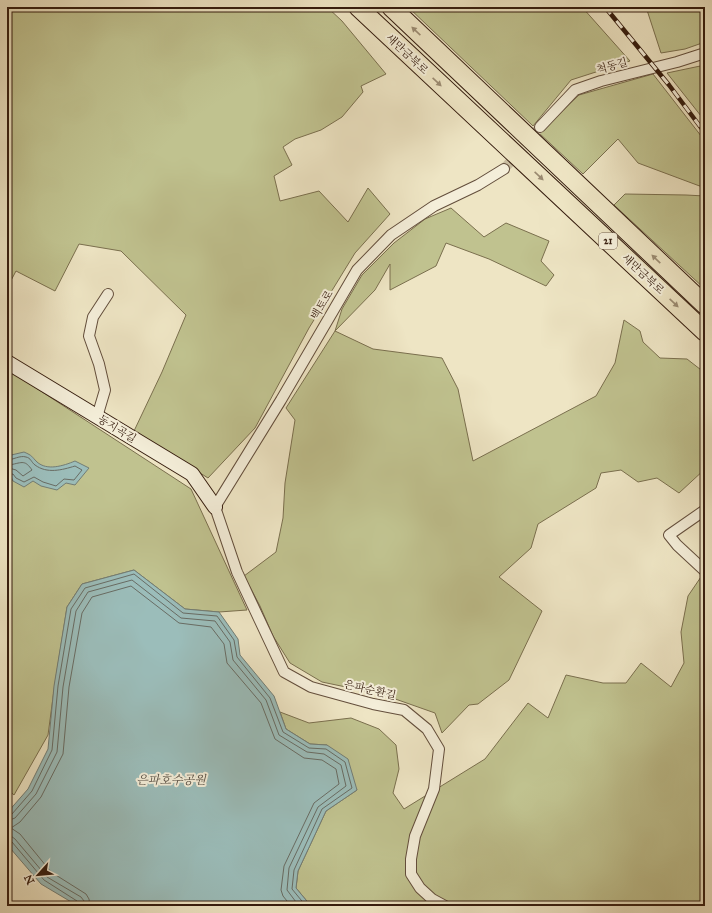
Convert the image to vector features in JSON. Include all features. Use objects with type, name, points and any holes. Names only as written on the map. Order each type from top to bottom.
[{"type":"highway","name":"새만금북로","points":[[358,7],[705,332]]},
{"type":"highway","name":"새만금북로","points":[[391,7],[505,115],[532,130],[705,305]]},
{"type":"street","name":"척동길","points":[[532,130],[576,90],[601,81],[677,62],[705,53]]},
{"type":"street","name":"백토로","points":[[215,507],[358,270],[391,235],[434,206],[478,185],[504,169]]},
{"type":"street","points":[[97,417],[105,390],[99,364],[89,336],[93,317],[108,294]]},
{"type":"street","name":"동지곡길","points":[[7,362],[192,474],[215,507]]},
{"type":"street","name":"은파순환길","points":[[215,507],[237,572],[284,672],[310,687],[373,704],[404,710],[427,729],[439,749],[434,789],[415,836],[411,859],[411,874],[420,888],[432,899],[444,906]]},
{"type":"street","points":[[705,510],[669,535],[705,571]]},
{"type":"green space","points":[[7,7],[327,7],[342,21],[386,74],[361,86],[363,92],[342,117],[321,130],[295,139],[283,147],[292,165],[274,176],[280,201],[319,191],[348,222],[368,188],[390,214],[355,253],[309,328],[255,428],[208,478],[134,431],[162,372],[186,315],[121,251],[79,244],[55,291],[16,271],[7,288]]},
{"type":"green space","points":[[408,7],[582,7],[630,61],[571,80],[533,126]]},
{"type":"green space","points":[[646,7],[705,7],[705,42],[685,49],[661,53]]},
{"type":"green space","points":[[705,65],[705,121],[667,73]]},
{"type":"green space","points":[[653,74],[705,141],[705,188],[638,163],[618,139],[583,174],[539,133],[579,95]]},
{"type":"green space","points":[[625,194],[705,196],[705,289],[614,205]]},
{"type":"green space","points":[[451,208],[484,237],[506,223],[549,241],[541,261],[554,275],[546,286],[489,259],[446,243],[436,266],[390,290],[390,264],[375,290],[335,331],[342,309],[362,275],[394,243],[425,219]]},
{"type":"green space","points":[[624,320],[640,331],[643,342],[660,358],[687,359],[705,373],[705,469],[679,493],[657,478],[638,482],[621,470],[601,473],[596,488],[538,524],[531,548],[499,577],[542,611],[509,680],[478,704],[469,705],[442,733],[435,713],[384,695],[322,682],[290,663],[273,636],[260,606],[244,576],[276,552],[283,518],[285,483],[295,420],[286,408],[335,331],[373,349],[442,358],[458,389],[473,461],[596,396],[615,363]]},
{"type":"green space","points":[[7,369],[191,489],[247,610],[219,612],[185,609],[134,570],[82,584],[67,607],[48,735],[14,795],[7,789],[7,723],[9,717],[7,700]]},
{"type":"green space","points":[[705,571],[705,906],[311,906],[296,888],[298,871],[326,811],[357,790],[327,745],[310,744],[286,729],[280,712],[309,723],[351,718],[379,729],[396,745],[399,769],[393,793],[404,809],[485,759],[528,703],[548,718],[566,675],[603,683],[626,683],[641,663],[671,687],[684,663],[681,632],[688,596]]},
{"type":"water","points":[[24,452],[30,455],[41,465],[45,466],[55,467],[75,461],[89,468],[75,485],[66,483],[57,490],[41,486],[33,481],[24,487],[13,481],[11,477],[7,480],[7,456]]},
{"type":"water","name":"은파호수공원","points":[[134,570],[185,609],[219,612],[238,639],[240,655],[274,696],[286,729],[310,744],[327,745],[348,759],[357,790],[326,811],[298,871],[296,888],[311,906],[78,906],[41,884],[10,848],[7,841],[7,813],[28,789],[48,749],[54,686],[67,607],[82,584]]},
{"type":"tunnel","points":[[504,169],[540,127]]},
{"type":"railway","points":[[605,7],[669,85],[705,133]]}]
